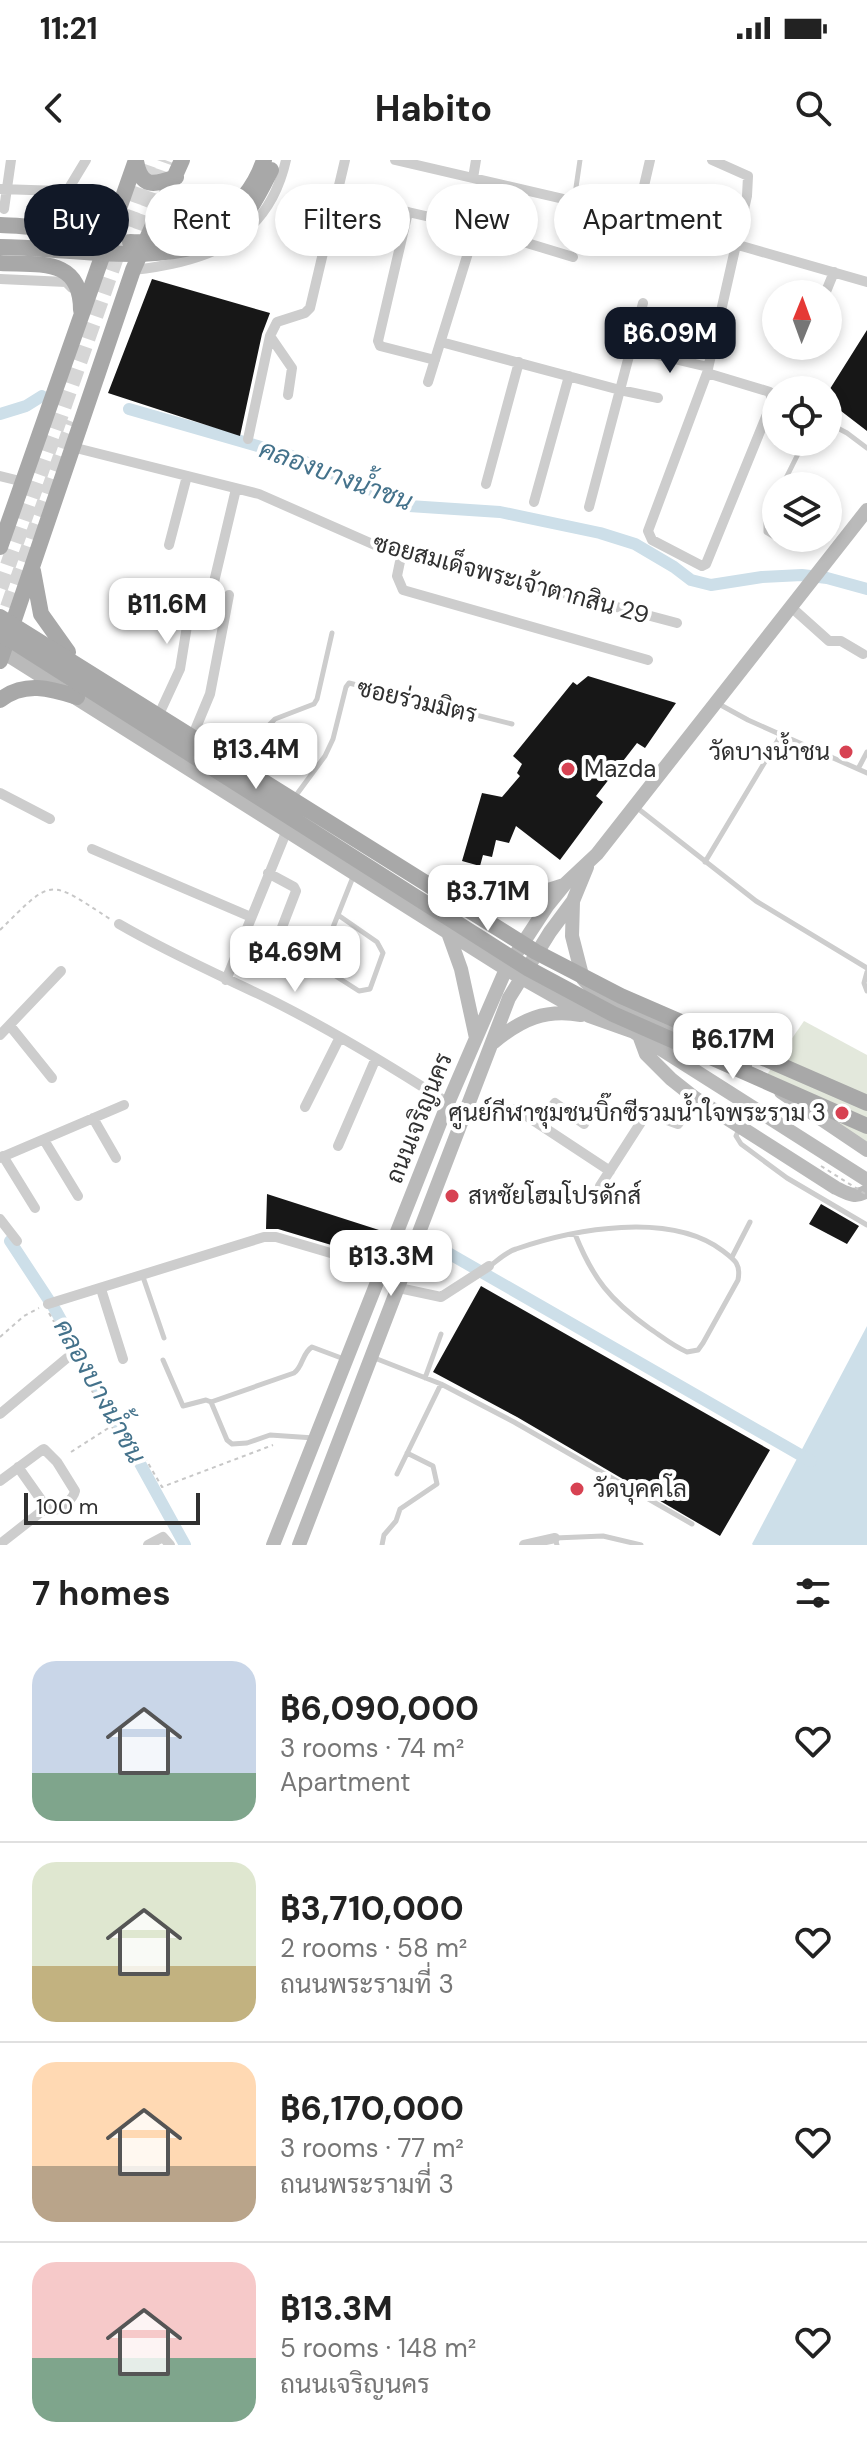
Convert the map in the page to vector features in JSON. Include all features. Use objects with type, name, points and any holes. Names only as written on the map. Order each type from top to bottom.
[{"type":"main road","points":[[136,160],[139,175],[145,181],[155,184],[176,177]]},
{"type":"main road","points":[[128,184],[136,160]]},
{"type":"main road","points":[[182,160],[133,270],[34,557],[5,615],[1,654],[77,697],[506,969],[589,1016],[636,1033],[867,1180]]},
{"type":"main road","points":[[0,237],[145,243],[177,237],[213,225],[247,194],[270,163]]},
{"type":"main road","points":[[0,247],[150,253],[180,251],[221,237],[240,220],[256,200],[270,163]]},
{"type":"main road","points":[[2,217],[24,219]]},
{"type":"main road","points":[[0,547],[103,256]]},
{"type":"main road","points":[[0,263],[51,265],[64,270],[73,277],[81,298],[81,316]]},
{"type":"main road","name":"ถนนเจริญนคร","points":[[273,1545],[448,1103],[506,969],[525,937],[565,884],[589,863],[867,510]]},
{"type":"main road","points":[[34,557],[35,589],[41,614],[68,652]]},
{"type":"main road","points":[[5,615],[525,937],[583,979],[608,1002],[636,1033],[646,1054],[655,1064],[695,1098],[851,1195],[867,1193]]},
{"type":"main road","points":[[5,615],[536,952],[621,996],[867,1103]]},
{"type":"main road","points":[[0,633],[529,969],[613,1014],[867,1126]]},
{"type":"main road","points":[[0,700],[18,690],[32,687],[77,697]]},
{"type":"main road","name":"ถนนเจริญนคร","points":[[299,1545],[509,998],[573,901],[589,863]]},
{"type":"main road","points":[[463,898],[492,902],[533,895],[565,884]]},
{"type":"main road","points":[[573,901],[573,941],[583,979]]},
{"type":"main road","points":[[447,930],[464,979],[476,1038]]},
{"type":"main road","points":[[608,1002],[688,1035],[738,1061],[867,1150]]},
{"type":"main road","points":[[492,1044],[514,1025],[531,1017],[566,1013],[589,1016]]},
{"type":"street","points":[[2,217],[11,160]]},
{"type":"street","points":[[4,189],[61,191],[69,188],[86,160]]},
{"type":"street","points":[[133,270],[219,251],[237,240],[275,194],[286,160]]},
{"type":"street","points":[[248,439],[270,336],[277,322],[305,313],[310,308],[345,160]]},
{"type":"street","points":[[395,160],[554,196]]},
{"type":"street","points":[[473,178],[476,160]]},
{"type":"street","points":[[644,184],[650,160]]},
{"type":"street","points":[[712,160],[748,176],[749,184]]},
{"type":"street","points":[[538,246],[573,257]]},
{"type":"street","points":[[751,249],[867,282]]},
{"type":"street","points":[[398,256],[378,341],[380,346],[435,360]]},
{"type":"street","points":[[428,382],[469,256]]},
{"type":"street","points":[[632,349],[707,370],[770,392],[772,402],[706,564],[702,566],[652,540],[648,531],[707,370],[732,256]]},
{"type":"street","points":[[831,280],[834,272]]},
{"type":"street","points":[[0,279],[66,282],[81,298]]},
{"type":"street","points":[[589,507],[643,303]]},
{"type":"street","points":[[270,336],[292,368],[288,395]]},
{"type":"street","points":[[441,342],[658,398]]},
{"type":"street","points":[[486,484],[519,362]]},
{"type":"street","points":[[534,502],[569,376]]},
{"type":"street","name":"ซอยสมเด็จพระเจ้าตากสิน 29","points":[[72,447],[275,499],[363,541],[677,623]]},
{"type":"street","points":[[0,476],[24,482]]},
{"type":"street","points":[[169,545],[187,476]]},
{"type":"street","points":[[214,582],[236,489]]},
{"type":"street","points":[[402,552],[397,576],[403,590],[648,660]]},
{"type":"street","points":[[161,710],[180,669],[193,589]]},
{"type":"street","points":[[195,730],[210,694],[229,595]]},
{"type":"street","points":[[794,604],[829,641],[841,641],[863,654]]},
{"type":"street","points":[[0,793],[50,819]]},
{"type":"street","points":[[226,980],[287,830]]},
{"type":"street","points":[[92,849],[251,917]]},
{"type":"street","points":[[268,873],[296,891],[269,961]]},
{"type":"street","points":[[119,924],[190,963],[340,1037],[448,1103]]},
{"type":"street","points":[[0,1035],[11,1027],[61,971]]},
{"type":"street","points":[[11,1027],[52,1078]]},
{"type":"street","points":[[305,1107],[340,1037]]},
{"type":"street","points":[[338,1146],[376,1058]]},
{"type":"street","points":[[600,1186],[648,1113],[678,1124],[695,1098]]},
{"type":"street","points":[[538,1123],[555,1103],[584,1124]]},
{"type":"street","points":[[35,1208],[2,1157],[124,1105]]},
{"type":"street","points":[[516,1109],[610,1171]]},
{"type":"street","points":[[93,1118],[116,1158]]},
{"type":"street","points":[[44,1140],[78,1196]]},
{"type":"street","points":[[0,1219],[17,1241]]},
{"type":"street","points":[[49,1303],[264,1237],[276,1237],[382,1268]]},
{"type":"street","points":[[399,1288],[441,1297],[489,1266]]},
{"type":"street","points":[[101,1289],[123,1359]]},
{"type":"street","points":[[0,1414],[71,1356]]},
{"type":"street","points":[[0,1481],[18,1467],[43,1449],[57,1462],[75,1494],[56,1510],[49,1511],[18,1467]]},
{"type":"street","points":[[0,1544],[46,1508]]},
{"type":"street","points":[[148,1545],[163,1537],[170,1545]]},
{"type":"street","points":[[524,1545],[556,1542]]},
{"type":"lane","points":[[576,184],[580,160]]},
{"type":"lane","points":[[842,430],[867,448]]},
{"type":"lane","points":[[245,761],[263,731],[275,719],[308,706],[317,699],[332,633]]},
{"type":"lane","name":"ซอยร่วมมิตร","points":[[297,794],[329,748],[349,683],[512,724]]},
{"type":"lane","points":[[716,703],[867,773]]},
{"type":"lane","points":[[705,862],[781,735]]},
{"type":"lane","points":[[858,769],[867,752]]},
{"type":"lane","points":[[635,806],[756,901],[867,970],[864,983],[867,991]]},
{"type":"lane","points":[[338,915],[377,942],[383,953],[370,989],[364,992],[323,968],[320,963],[338,915],[355,872]]},
{"type":"lane","points":[[740,1126],[736,1136],[741,1144],[787,1178],[867,1225]]},
{"type":"lane","points":[[732,1257],[750,1222]]},
{"type":"lane","points":[[489,1266],[513,1250],[575,1234],[656,1226],[716,1245],[732,1257],[740,1269],[738,1280],[703,1343],[698,1350],[687,1352],[646,1326],[612,1299],[591,1271],[575,1234]]},
{"type":"lane","points":[[142,1273],[164,1338]]},
{"type":"lane","points":[[425,1378],[441,1334]]},
{"type":"lane","points":[[163,1360],[183,1406],[211,1402],[294,1373],[312,1347],[346,1360]]},
{"type":"lane","points":[[371,1356],[441,1384],[514,1422],[692,1524]]},
{"type":"lane","points":[[397,1474],[441,1384]]},
{"type":"lane","points":[[211,1402],[227,1440],[232,1444],[247,1443],[270,1435],[315,1438]]},
{"type":"lane","points":[[382,1545],[384,1535],[396,1521],[400,1509],[437,1484],[433,1466],[407,1453]]},
{"type":"lane","points":[[556,1542],[603,1536],[641,1545]]},
{"type":"path","points":[[0,930],[40,891],[51,888],[68,891],[119,924]]},
{"type":"path","points":[[821,1166],[867,1193]]},
{"type":"path","points":[[0,1337],[24,1316],[49,1303],[71,1356],[115,1432],[127,1427],[162,1487],[278,1443]]},
{"type":"path","points":[[71,1452],[112,1426]]},
{"type":"shaded area","name":"ศูนย์กีฬาชุมชนบิ๊กซีรวมน้ำใจพระราม 3","points":[[804,1021],[867,1055],[867,1151],[766,1076]]},
{"type":"water","points":[[867,1326],[867,1545],[753,1545],[752,1544]]},
{"type":"building","points":[[152,279],[270,313],[262,334],[240,436],[108,393]]},
{"type":"building","points":[[867,330],[867,431],[842,412],[842,376],[838,376]]},
{"type":"building","name":"Mazda","points":[[588,676],[676,703],[645,748],[637,743],[596,796],[603,802],[560,860],[516,826],[509,843],[496,840],[492,857],[483,855],[480,866],[462,861],[482,793],[502,797],[520,776],[517,773],[522,764],[513,756],[573,682],[577,685]]},
{"type":"building","points":[[267,1194],[379,1230],[368,1256],[278,1229],[266,1229]]},
{"type":"building","points":[[821,1204],[859,1226],[847,1244],[809,1224]]},
{"type":"building","points":[[481,1286],[770,1450],[720,1536],[517,1417],[433,1372]]},
{"type":"waterway","name":"คลองบางน้ำชน","points":[[0,414],[26,406],[42,396]]},
{"type":"waterway","name":"คลองบางน้ำชน","points":[[129,409],[289,455],[409,506],[500,512],[600,533],[635,544],[691,580],[711,585],[802,575],[867,589]]},
{"type":"waterway","name":"คลองบางน้ำชน","points":[[10,1241],[56,1311],[185,1545]]},
{"type":"waterway","points":[[436,1246],[811,1461]]},
{"type":"tunnel","points":[[0,588],[150,160]]},
{"type":"tunnel","points":[[132,253],[165,160]]},
{"type":"tunnel","points":[[0,630],[73,422]]},
{"type":"place","name":"วัดบางน้ำชน","points":[[846,752]]},
{"type":"place","name":"Mazda","points":[[568,769]]},
{"type":"place","name":"ศูนย์กีฬาชุมชนบิ๊กซีรวมน้ำใจพระราม 3","points":[[842,1113]]},
{"type":"place","name":"สหชัยโฮมโปรดักส์","points":[[452,1196]]},
{"type":"place","name":"วัดบุคคโล","points":[[577,1489]]}]
